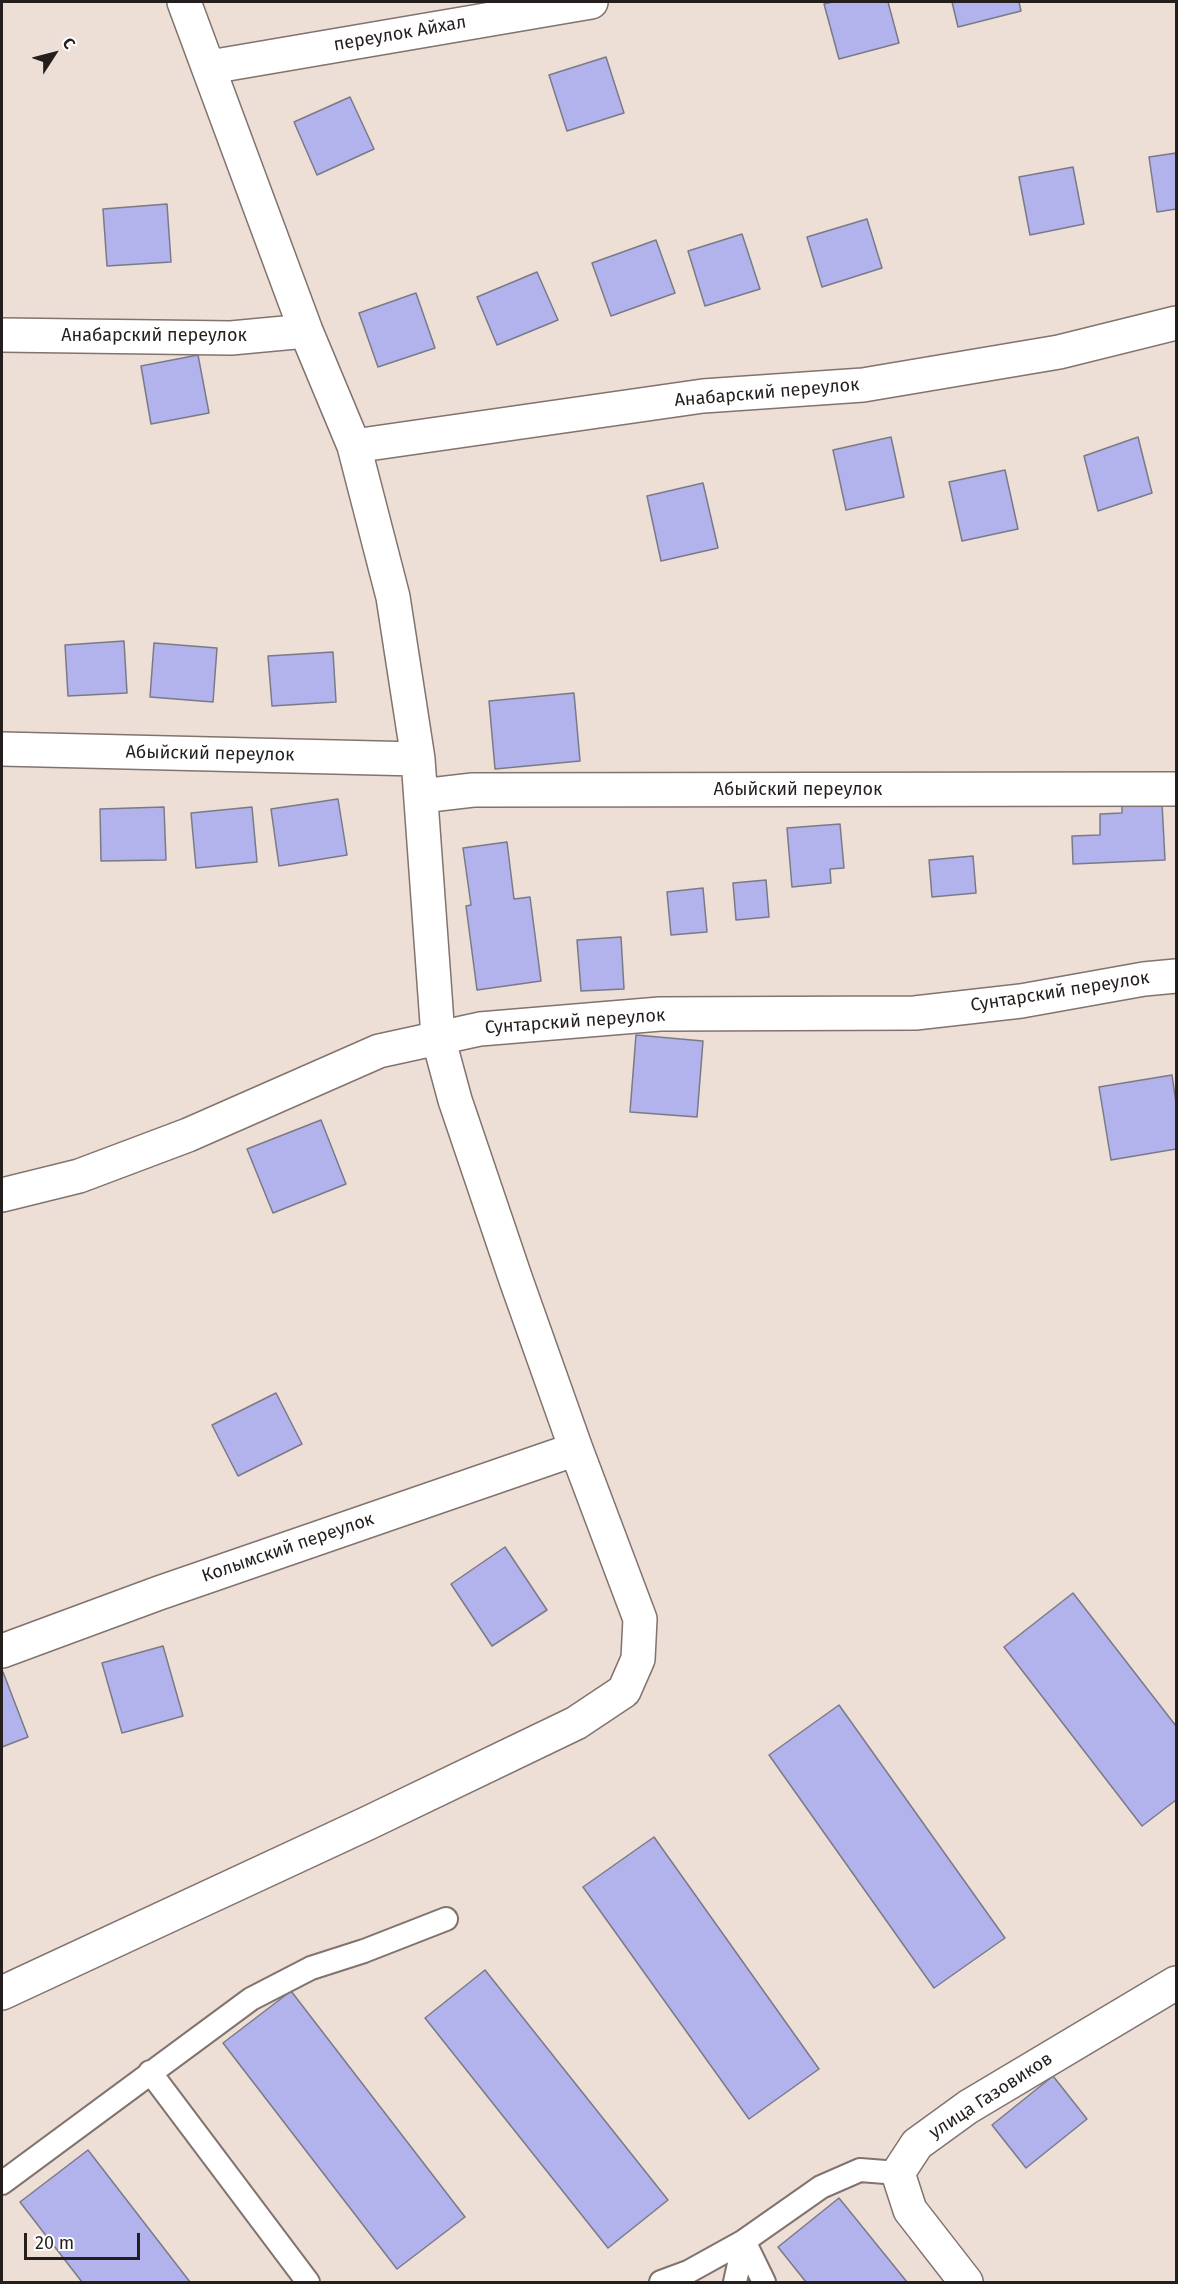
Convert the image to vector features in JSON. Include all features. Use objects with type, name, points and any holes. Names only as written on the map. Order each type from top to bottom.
[{"type":"street","points":[[2,1993],[566,1728],[624,1691],[638,1659],[640,1619],[576,1449],[455,1100],[438,1036],[418,759],[393,597],[354,446],[306,331],[210,66],[184,2]]},
{"type":"street","name":"переулок Айхал","points":[[210,66],[591,2]]},
{"type":"street","name":"Анабарский переулок","points":[[354,446],[703,396],[863,386],[1059,352],[1176,323]]},
{"type":"street","name":"Анабарский переулок","points":[[2,335],[231,338],[306,331]]},
{"type":"street","name":"Абыйский переулок","points":[[2,749],[418,759]]},
{"type":"street","name":"Абыйский переулок","points":[[421,796],[472,790],[1176,789]]},
{"type":"street","name":"Сунтарский переулок","points":[[2,1195],[79,1176],[188,1136],[379,1051],[438,1036],[525,1024],[660,1014],[915,1013],[1020,1000],[1144,979],[1176,976]]},
{"type":"street","name":"Колымский переулок","points":[[2,1651],[159,1593],[576,1449]]},
{"type":"street","name":"улица Газовиков","points":[[898,2173],[917,2144],[968,2107],[1176,1984]]},
{"type":"street","points":[[898,2173],[910,2210],[966,2283]]},
{"type":"lane","points":[[2,2183],[150,2072],[261,1994],[311,1968],[364,1952],[446,1919]]},
{"type":"lane","points":[[150,2072],[308,2283]]},
{"type":"lane","points":[[661,2283],[688,2272],[744,2241],[821,2187],[860,2170],[898,2173]]},
{"type":"lane","points":[[735,2283],[744,2241]]},
{"type":"lane","points":[[744,2241],[764,2283]]},
{"type":"building","points":[[888,2],[899,43],[839,59],[824,4]]},
{"type":"building","points":[[952,2],[1019,2],[1021,11],[958,27]]},
{"type":"building","points":[[606,57],[624,113],[567,131],[549,75]]},
{"type":"building","points":[[350,97],[374,149],[317,175],[294,122]]},
{"type":"building","points":[[1176,153],[1176,209],[1157,212],[1149,157]]},
{"type":"building","points":[[1073,167],[1084,224],[1030,235],[1019,177]]},
{"type":"building","points":[[167,204],[171,262],[107,266],[103,209]]},
{"type":"building","points":[[867,219],[882,268],[822,287],[807,237]]},
{"type":"building","points":[[742,234],[760,289],[705,306],[688,251]]},
{"type":"building","points":[[656,240],[675,293],[611,316],[592,263]]},
{"type":"building","points":[[537,272],[558,320],[497,345],[477,297]]},
{"type":"building","points":[[416,293],[435,348],[378,367],[359,313]]},
{"type":"building","points":[[198,355],[209,413],[151,424],[141,366]]},
{"type":"building","points":[[891,437],[904,497],[846,510],[833,450]]},
{"type":"building","points":[[1138,437],[1152,493],[1098,511],[1084,456]]},
{"type":"building","points":[[1005,470],[1018,529],[962,541],[949,482]]},
{"type":"building","points":[[703,483],[718,548],[661,561],[647,496]]},
{"type":"building","points":[[124,641],[127,693],[68,696],[65,645]]},
{"type":"building","points":[[154,643],[217,648],[213,702],[150,697]]},
{"type":"building","points":[[333,652],[336,702],[272,706],[268,656]]},
{"type":"building","points":[[574,693],[580,761],[495,769],[489,701]]},
{"type":"building","points":[[338,799],[347,855],[279,866],[271,809]]},
{"type":"building","points":[[1162,803],[1165,860],[1073,864],[1072,836],[1100,835],[1100,814],[1122,813],[1122,804]]},
{"type":"building","points":[[164,807],[166,860],[101,861],[100,809]]},
{"type":"building","points":[[252,807],[257,862],[196,868],[191,813]]},
{"type":"building","points":[[840,824],[844,868],[830,869],[831,883],[792,887],[787,828]]},
{"type":"building","points":[[507,842],[514,899],[530,897],[541,981],[477,990],[466,906],[471,905],[463,848]]},
{"type":"building","points":[[973,856],[976,893],[932,897],[929,860]]},
{"type":"building","points":[[766,880],[769,917],[736,920],[733,883]]},
{"type":"building","points":[[703,888],[707,932],[671,935],[667,892]]},
{"type":"building","points":[[621,937],[624,989],[581,991],[577,940]]},
{"type":"building","points":[[636,1035],[703,1041],[697,1117],[630,1112]]},
{"type":"building","points":[[1172,1075],[1176,1103],[1176,1149],[1111,1160],[1099,1087]]},
{"type":"building","points":[[321,1120],[346,1184],[273,1213],[247,1149]]},
{"type":"building","points":[[276,1393],[302,1444],[238,1476],[212,1425]]},
{"type":"building","points":[[505,1547],[547,1610],[492,1646],[451,1584]]},
{"type":"building","points":[[1073,1593],[1176,1726],[1176,1800],[1142,1826],[1004,1647]]},
{"type":"building","points":[[163,1646],[183,1716],[122,1733],[102,1663]]},
{"type":"building","points":[[2,1673],[28,1737],[2,1747]]},
{"type":"building","points":[[839,1705],[1005,1938],[934,1988],[769,1755]]},
{"type":"building","points":[[654,1837],[819,2069],[749,2119],[583,1887]]},
{"type":"building","points":[[485,1970],[668,2200],[608,2248],[425,2018]]},
{"type":"building","points":[[291,1991],[465,2217],[397,2269],[223,2043]]},
{"type":"building","points":[[1053,2076],[1087,2119],[1026,2168],[992,2125]]},
{"type":"building","points":[[88,2150],[190,2282],[82,2282],[20,2202]]},
{"type":"building","points":[[839,2198],[907,2282],[806,2282],[778,2247]]}]
